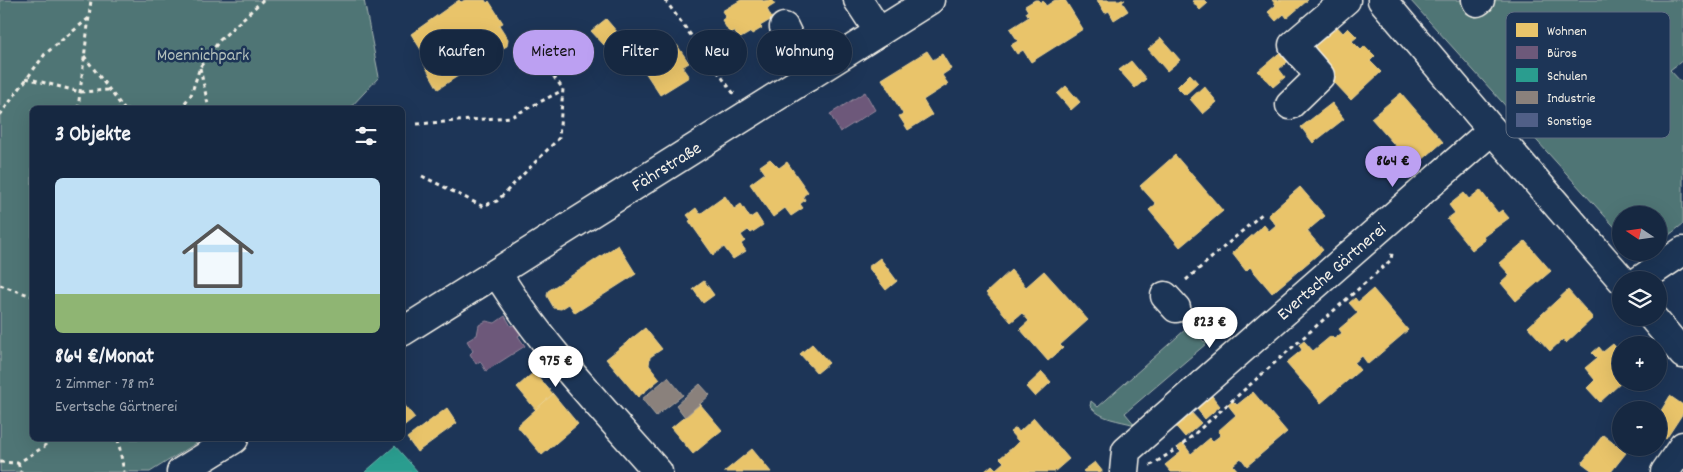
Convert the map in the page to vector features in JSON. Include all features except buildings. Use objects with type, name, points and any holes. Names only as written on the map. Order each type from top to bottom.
[{"type":"street","points":[[858,0],[879,32]]},
{"type":"street","points":[[1290,105],[1320,76],[1293,46],[1346,0]]},
{"type":"street","points":[[1382,0],[1614,271]]},
{"type":"street","points":[[1476,0],[1477,2],[1480,0]]},
{"type":"street","name":"Fährstraße","points":[[405,330],[927,1]]},
{"type":"street","points":[[784,27],[808,76]]},
{"type":"street","name":"Evertsche Gärtnerei","points":[[1125,462],[1394,216],[1492,130]]},
{"type":"street","points":[[1653,271],[1683,251]]},
{"type":"street","points":[[497,273],[560,360],[658,472]]},
{"type":"street","points":[[1660,326],[1683,354]]},
{"type":"street","points":[[192,469],[231,441]]},
{"type":"street","points":[[1665,472],[1683,446]]},
{"type":"path","points":[[78,106],[91,0]]},
{"type":"path","points":[[182,106],[191,95],[200,67],[220,40],[262,0]]},
{"type":"path","points":[[665,0],[749,114]]},
{"type":"path","points":[[0,115],[45,54],[88,18]]},
{"type":"path","points":[[84,56],[122,106]]},
{"type":"path","points":[[200,67],[208,106]]},
{"type":"path","points":[[422,176],[482,206],[497,201],[559,138],[563,89],[552,75]]},
{"type":"path","points":[[26,78],[80,92],[110,90]]},
{"type":"path","points":[[418,124],[511,117],[563,89]]},
{"type":"path","points":[[1191,285],[1184,282],[1263,213]]},
{"type":"path","points":[[1183,444],[1391,260],[1394,216]]},
{"type":"path","points":[[0,285],[30,295]]},
{"type":"path","points":[[0,462],[18,463],[45,446],[45,441]]},
{"type":"path","points":[[118,441],[124,472]]},
{"type":"path","points":[[18,463],[21,472]]},
{"type":"green space","name":"Moennichpark","points":[[0,0],[364,0],[379,77],[352,106],[30,106],[30,441],[200,441],[150,472],[0,472]]},
{"type":"green space","points":[[1410,0],[1683,0],[1683,60],[1670,70],[1670,12],[1506,12],[1506,106]]},
{"type":"green space","points":[[1670,70],[1683,84],[1683,224],[1668,236],[1668,206],[1612,206],[1612,224],[1534,138],[1670,138]]},
{"type":"green space","points":[[1185,309],[1207,317],[1193,329],[1204,342],[1225,325],[1227,326],[1125,413],[1135,425],[1105,417],[1094,411],[1090,406],[1091,401],[1098,407],[1195,321]]}]
